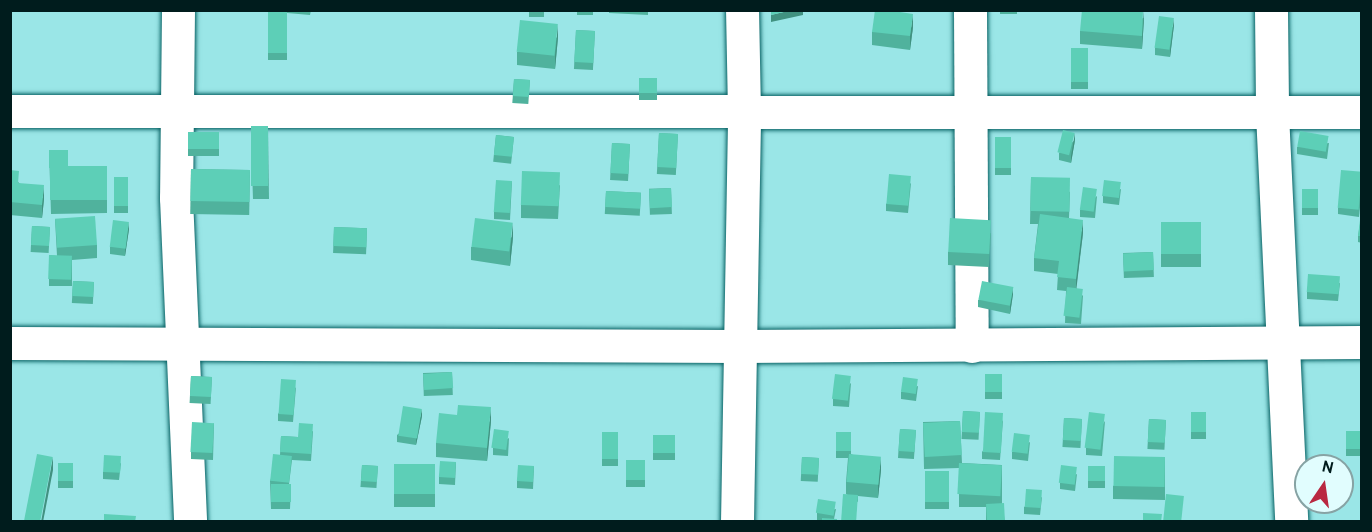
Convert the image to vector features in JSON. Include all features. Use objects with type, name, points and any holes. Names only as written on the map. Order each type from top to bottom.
[{"type":"street","points":[[178,10],[176,109],[190,522]]},
{"type":"street","points":[[738,522],[744,112],[742,10]]},
{"type":"street","points":[[970,10],[972,346]]},
{"type":"street","points":[[1271,10],[1272,113],[1291,522]]},
{"type":"street","points":[[10,111],[176,109],[970,113],[1362,112]]},
{"type":"street","points":[[10,343],[972,346],[1362,342]]},
{"type":"building","points":[[771,10],[792,10],[771,15]]},
{"type":"building","points":[[875,10],[913,14],[910,36],[872,32]]},
{"type":"building","points":[[1082,10],[1143,10],[1142,36],[1080,31]]},
{"type":"building","points":[[268,12],[287,12],[287,53],[268,53]]},
{"type":"building","points":[[1159,16],[1174,18],[1169,50],[1155,48]]},
{"type":"building","points":[[520,20],[558,24],[554,56],[517,52]]},
{"type":"building","points":[[576,30],[595,31],[593,63],[574,62]]},
{"type":"building","points":[[1071,48],[1088,48],[1088,82],[1071,82]]},
{"type":"building","points":[[639,78],[657,78],[657,93],[639,93]]},
{"type":"building","points":[[514,79],[530,80],[529,97],[513,96]]},
{"type":"building","points":[[251,126],[268,126],[268,186],[251,186]]},
{"type":"building","points":[[1063,130],[1075,133],[1069,155],[1057,152]]},
{"type":"building","points":[[1300,131],[1329,136],[1326,152],[1297,147]]},
{"type":"building","points":[[188,132],[219,132],[219,149],[188,149]]},
{"type":"building","points":[[659,133],[678,134],[676,168],[657,167]]},
{"type":"building","points":[[496,135],[514,137],[512,157],[494,155]]},
{"type":"building","points":[[995,137],[1011,137],[1011,168],[995,168]]},
{"type":"building","points":[[612,143],[630,144],[628,174],[610,173]]},
{"type":"building","points":[[49,150],[68,150],[68,168],[49,168]]},
{"type":"building","points":[[50,166],[107,166],[107,200],[50,200]]},
{"type":"building","points":[[191,169],[250,170],[249,202],[190,201]]},
{"type":"building","points":[[10,170],[19,171],[18,183],[44,185],[42,205],[10,202]]},
{"type":"building","points":[[1341,170],[1362,172],[1359,210],[1338,208]]},
{"type":"building","points":[[522,171],[560,172],[559,206],[521,205]]},
{"type":"building","points":[[889,174],[911,176],[908,206],[886,204]]},
{"type":"building","points":[[114,177],[128,177],[128,206],[114,206]]},
{"type":"building","points":[[1031,177],[1070,178],[1069,212],[1030,211]]},
{"type":"building","points":[[496,180],[512,181],[510,213],[494,212]]},
{"type":"building","points":[[1104,180],[1121,182],[1119,198],[1102,196]]},
{"type":"building","points":[[1083,187],[1097,189],[1094,212],[1080,210]]},
{"type":"building","points":[[671,188],[672,207],[650,208],[649,189]]},
{"type":"building","points":[[1302,189],[1318,189],[1318,208],[1302,208]]},
{"type":"building","points":[[606,191],[641,193],[640,209],[605,207]]},
{"type":"building","points":[[1361,212],[1362,236],[1358,236]]},
{"type":"building","points":[[1040,214],[1083,220],[1076,279],[1057,277],[1059,261],[1034,258]]},
{"type":"building","points":[[95,216],[97,245],[57,248],[55,219]]},
{"type":"building","points":[[475,218],[513,223],[509,251],[471,247]]},
{"type":"building","points":[[950,218],[991,220],[989,254],[948,252]]},
{"type":"building","points":[[113,220],[129,222],[126,249],[110,247]]},
{"type":"building","points":[[1161,222],[1201,222],[1201,254],[1161,254]]},
{"type":"building","points":[[32,226],[50,227],[49,246],[31,245]]},
{"type":"building","points":[[334,227],[367,228],[366,247],[333,246]]},
{"type":"building","points":[[1153,252],[1154,270],[1124,272],[1123,254]]},
{"type":"building","points":[[49,255],[72,256],[71,280],[48,279]]},
{"type":"building","points":[[1308,274],[1340,276],[1339,294],[1307,292]]},
{"type":"building","points":[[73,281],[94,282],[93,297],[72,296]]},
{"type":"building","points":[[982,281],[1013,287],[1010,306],[978,300]]},
{"type":"building","points":[[1067,287],[1083,289],[1079,318],[1063,316]]},
{"type":"building","points":[[452,372],[453,388],[424,390],[423,374]]},
{"type":"building","points":[[835,374],[851,376],[848,401],[832,399]]},
{"type":"building","points":[[985,374],[1002,374],[1002,392],[985,392]]},
{"type":"building","points":[[191,376],[212,377],[211,397],[190,396]]},
{"type":"building","points":[[903,377],[918,379],[916,394],[901,392]]},
{"type":"building","points":[[281,379],[296,380],[294,415],[279,414]]},
{"type":"building","points":[[458,405],[491,407],[487,448],[436,443],[439,413],[457,415]]},
{"type":"building","points":[[403,406],[422,409],[417,439],[398,436]]},
{"type":"building","points":[[963,411],[980,412],[979,433],[962,432]]},
{"type":"building","points":[[985,412],[1003,413],[1001,453],[983,452]]},
{"type":"building","points":[[1089,412],[1105,414],[1100,450],[1085,448]]},
{"type":"building","points":[[1191,412],[1206,412],[1206,432],[1191,432]]},
{"type":"building","points":[[1064,418],[1082,419],[1081,441],[1063,440]]},
{"type":"building","points":[[1149,419],[1166,420],[1165,443],[1148,442]]},
{"type":"building","points":[[960,421],[962,455],[925,457],[923,423]]},
{"type":"building","points":[[192,422],[214,423],[212,453],[190,452]]},
{"type":"building","points":[[299,423],[313,424],[311,454],[280,452],[281,436],[298,437]]},
{"type":"building","points":[[494,429],[509,431],[506,450],[491,448]]},
{"type":"building","points":[[900,429],[916,430],[914,452],[898,451]]},
{"type":"building","points":[[1346,431],[1362,431],[1362,449],[1346,449]]},
{"type":"building","points":[[602,432],[618,432],[618,459],[602,459]]},
{"type":"building","points":[[836,432],[851,432],[851,451],[836,451]]},
{"type":"building","points":[[1014,433],[1030,435],[1028,454],[1012,452]]},
{"type":"building","points":[[653,435],[675,435],[675,453],[653,453]]},
{"type":"building","points":[[37,454],[53,457],[40,522],[24,522]]},
{"type":"building","points":[[273,454],[292,456],[289,483],[270,481]]},
{"type":"building","points":[[849,454],[881,457],[878,485],[847,482]]},
{"type":"building","points":[[104,455],[121,456],[120,473],[103,472]]},
{"type":"building","points":[[1114,456],[1165,457],[1164,487],[1113,486]]},
{"type":"building","points":[[802,457],[819,458],[818,475],[801,474]]},
{"type":"building","points":[[626,460],[645,460],[645,480],[626,480]]},
{"type":"building","points":[[440,461],[456,462],[455,478],[439,477]]},
{"type":"building","points":[[58,463],[73,463],[73,481],[58,481]]},
{"type":"building","points":[[959,463],[1002,465],[1000,496],[957,494]]},
{"type":"building","points":[[394,464],[435,464],[435,494],[394,494]]},
{"type":"building","points":[[362,465],[378,466],[377,482],[361,481]]},
{"type":"building","points":[[518,465],[534,466],[533,482],[517,481]]},
{"type":"building","points":[[1061,465],[1077,467],[1075,485],[1059,483]]},
{"type":"building","points":[[1088,466],[1105,466],[1105,481],[1088,481]]},
{"type":"building","points":[[925,471],[949,471],[949,502],[925,502]]},
{"type":"building","points":[[271,484],[291,484],[291,502],[271,502]]},
{"type":"building","points":[[1026,489],[1042,490],[1041,508],[1025,507]]},
{"type":"building","points":[[843,494],[858,495],[856,522],[841,522]]},
{"type":"building","points":[[1166,494],[1184,496],[1181,522],[1163,522]]},
{"type":"building","points":[[818,499],[836,502],[834,516],[816,513]]},
{"type":"building","points":[[1004,503],[1005,522],[987,522],[986,504]]},
{"type":"building","points":[[1143,513],[1162,514],[1161,522],[1143,522]]},
{"type":"building","points":[[104,514],[136,516],[135,522],[104,522]]},
{"type":"building","points":[[822,518],[837,519],[837,522],[822,522]]}]
